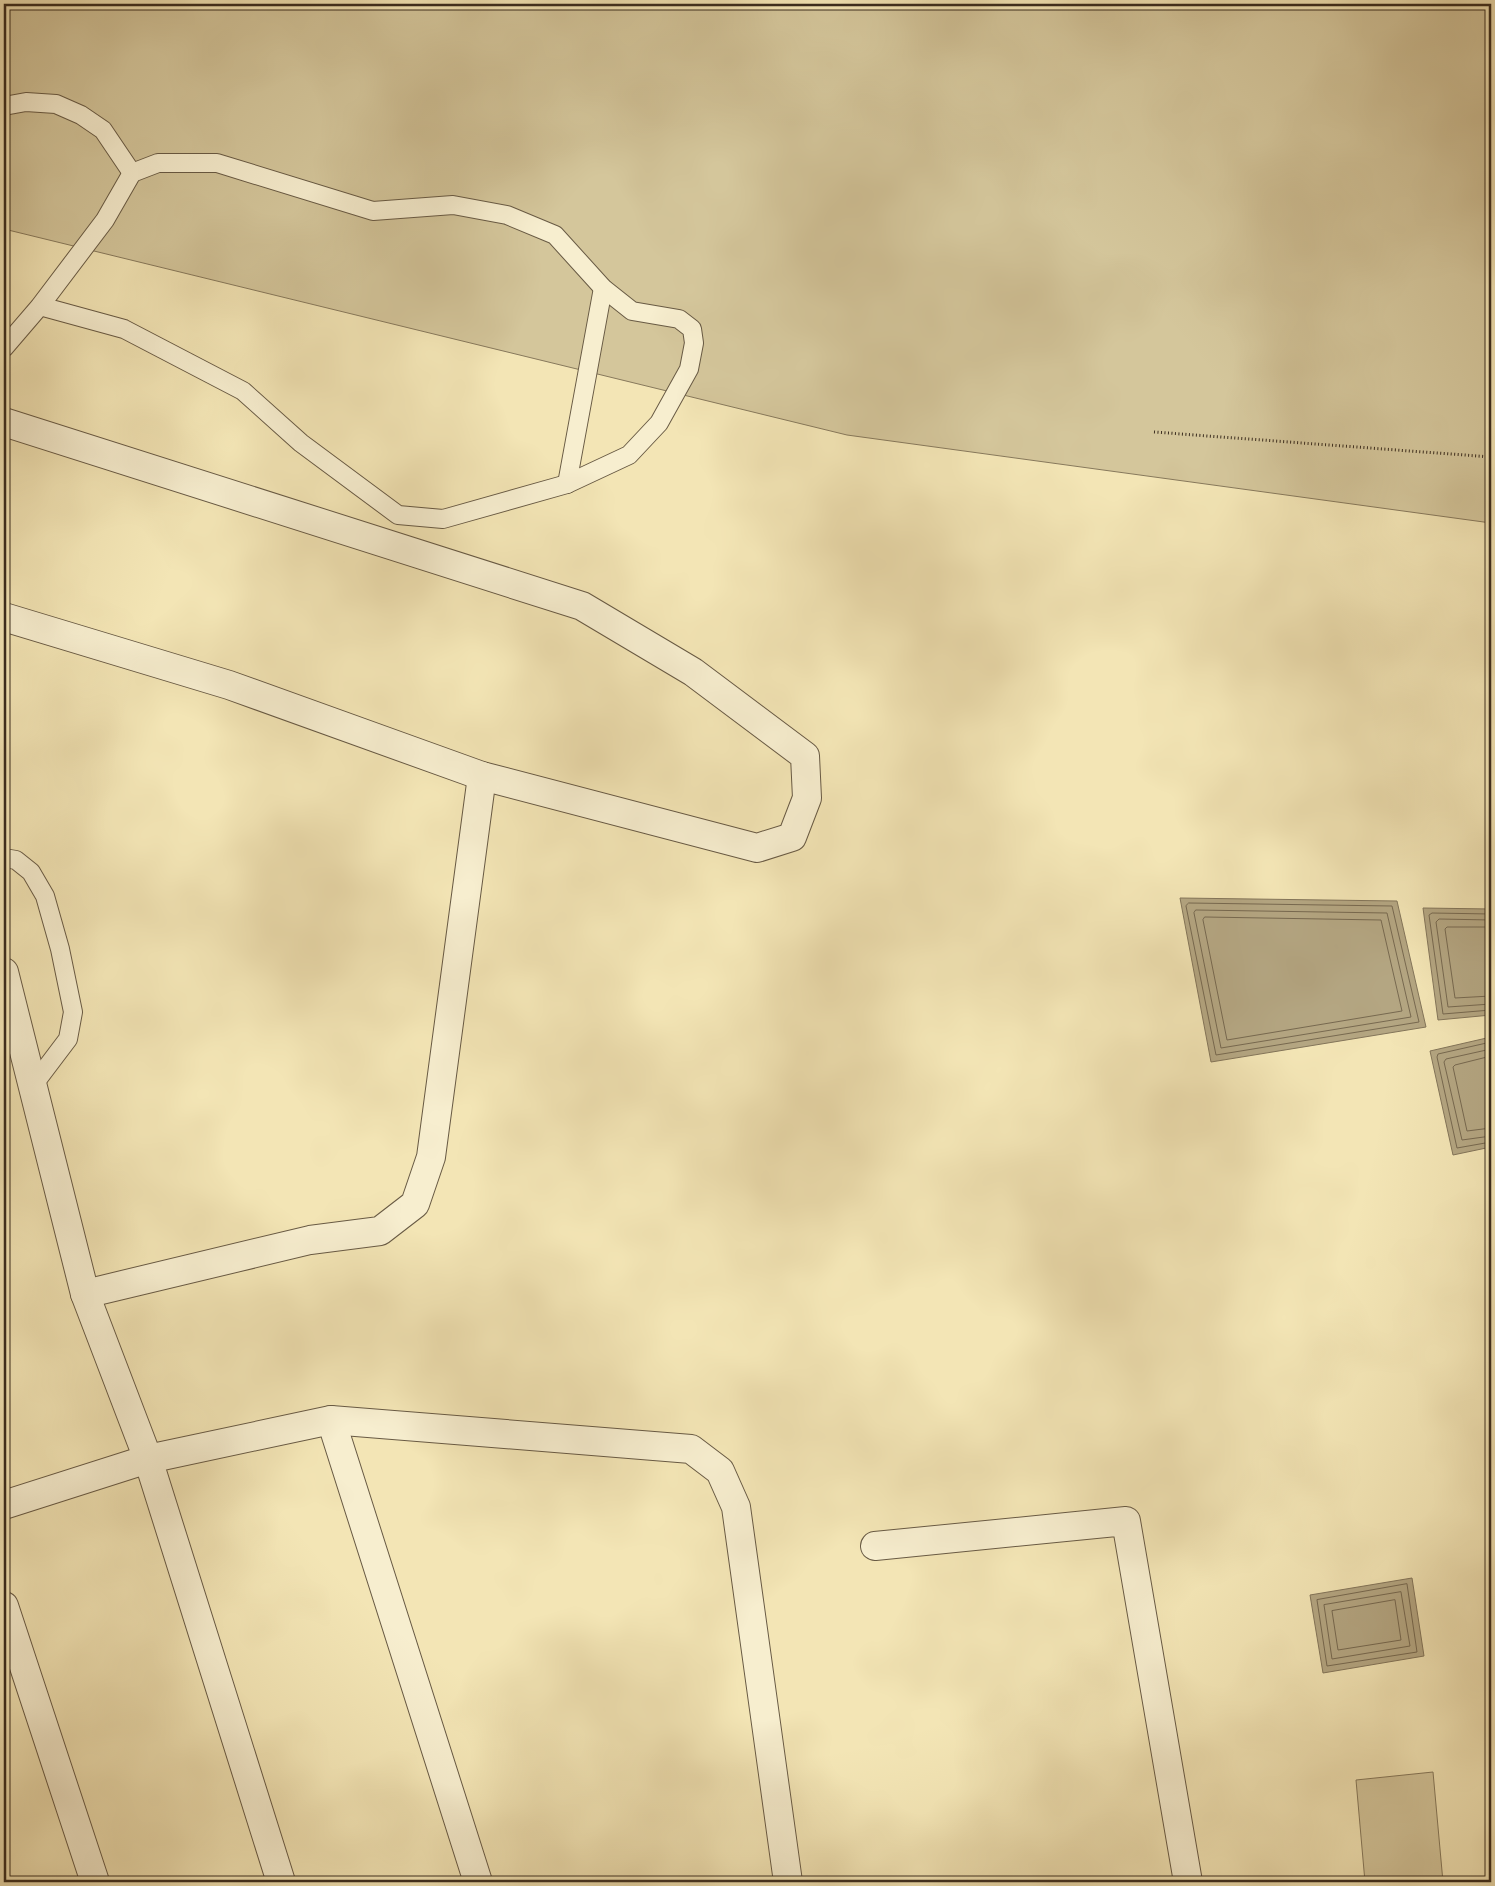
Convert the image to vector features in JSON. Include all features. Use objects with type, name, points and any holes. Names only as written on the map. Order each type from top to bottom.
[{"type":"street","points":[[4,422],[582,606],[692,672],[805,756],[806,798],[792,837],[757,848],[482,776],[229,685],[4,617]]},
{"type":"street","points":[[85,1294],[310,1240],[380,1231],[415,1204],[431,1157],[482,776]]},
{"type":"street","points":[[4,972],[34,1084],[85,1294],[148,1459],[281,1882]]},
{"type":"street","points":[[331,1420],[478,1882]]},
{"type":"street","points":[[4,1505],[148,1459],[331,1420],[691,1449],[720,1471],[736,1506],[788,1882]]},
{"type":"street","points":[[875,1546],[1126,1521],[1188,1882]]},
{"type":"street","points":[[4,1606],[95,1882]]},
{"type":"lane","points":[[4,106],[26,102],[56,104],[81,114],[103,130],[132,173]]},
{"type":"lane","points":[[4,348],[40,306],[105,220],[132,173],[158,162],[217,163],[373,211],[453,205],[508,215],[555,235],[603,288],[632,310],[679,319],[692,329],[694,343],[689,369],[659,423],[629,455],[567,484],[443,520],[398,515],[354,485],[301,443],[243,391],[124,329],[40,306]]},
{"type":"lane","points":[[567,484],[603,288]]},
{"type":"lane","points":[[4,858],[16,860],[31,872],[45,896],[60,949],[73,1012],[68,1039],[34,1084]]},
{"type":"path","points":[[1154,432],[1491,457]]},
{"type":"shaded area","points":[[4,4],[1491,4],[1491,523],[847,435],[4,229]]},
{"type":"shaded area","points":[[1433,1772],[1443,1882],[1365,1882],[1356,1780]]},
{"type":"water","points":[[1180,898],[1397,901],[1426,1027],[1211,1062]]},
{"type":"water","points":[[1423,908],[1491,909],[1491,1015],[1438,1020]]},
{"type":"water","points":[[1491,1037],[1491,1147],[1453,1155],[1430,1051]]},
{"type":"water","points":[[1412,1578],[1424,1656],[1323,1673],[1310,1595]]}]
